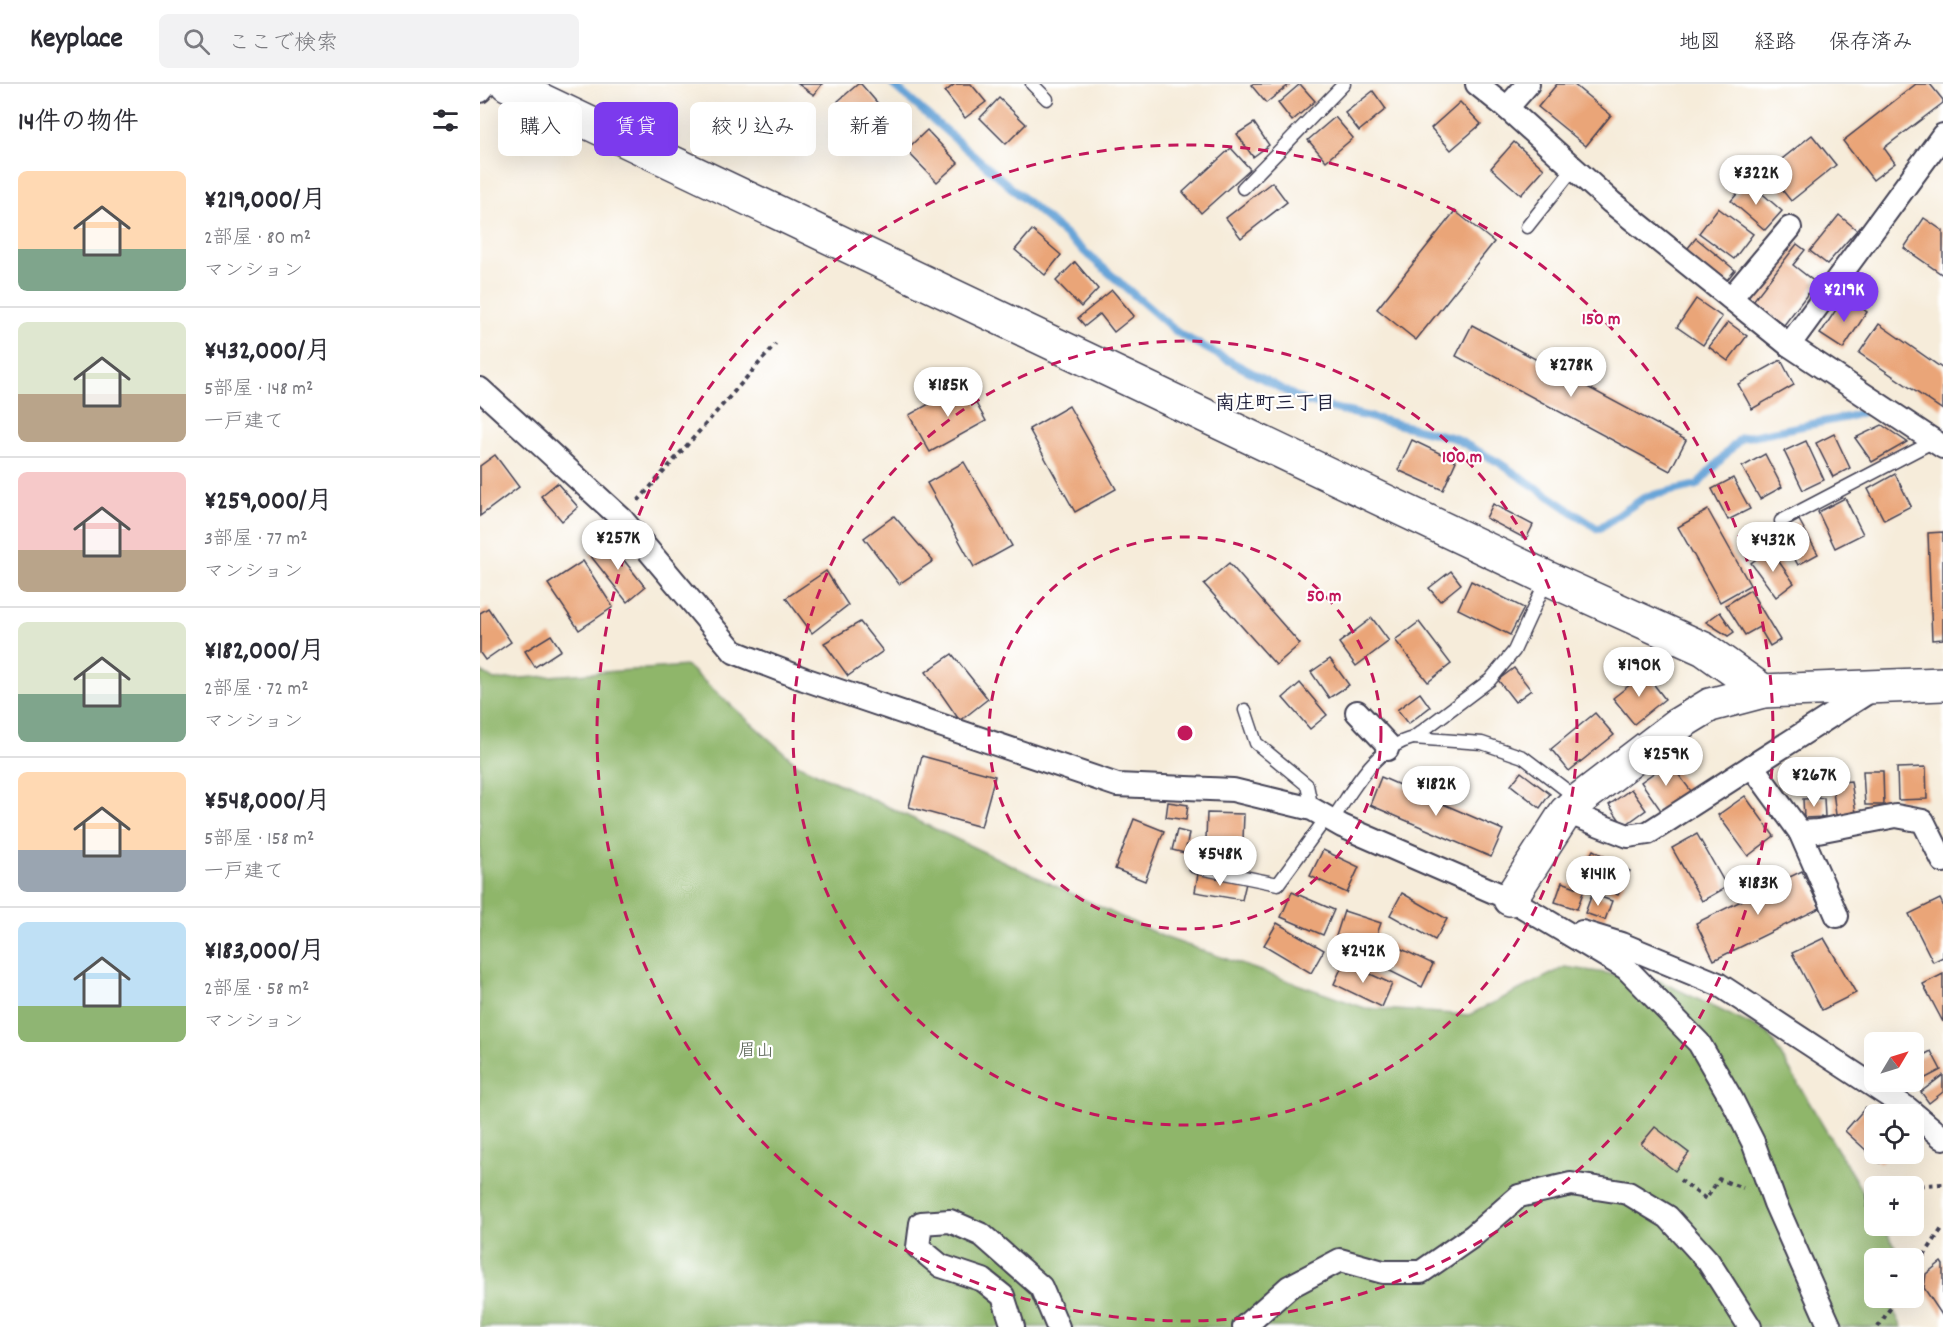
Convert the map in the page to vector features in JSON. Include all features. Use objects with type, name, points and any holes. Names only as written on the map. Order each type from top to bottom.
[{"type":"street","points":[[480,91],[486,84]]},
{"type":"street","points":[[507,84],[1547,578],[1704,649],[1764,691]]},
{"type":"street","points":[[1477,84],[1507,108],[1611,202],[1789,345],[1938,444]]},
{"type":"street","points":[[1507,108],[1528,84]]},
{"type":"street","points":[[1789,345],[1943,135]]},
{"type":"street","points":[[1731,298],[1790,228]]},
{"type":"street","points":[[480,389],[622,519],[734,652],[804,679],[1118,785],[1233,790],[1324,816],[1510,899],[1540,919],[1626,968],[1699,1043],[1754,1142],[1775,1203],[1830,1327]]},
{"type":"street","points":[[1510,899],[1573,806],[1677,725],[1710,705],[1764,691],[1943,684]]},
{"type":"street","points":[[1573,806],[1628,836],[1648,833],[1876,687]]},
{"type":"street","points":[[1357,712],[1388,746],[1387,749]]},
{"type":"street","points":[[1752,766],[1800,832],[1837,916]]},
{"type":"street","points":[[1800,832],[1818,831],[1896,816],[1923,821],[1943,861]]},
{"type":"street","points":[[1540,919],[1621,944],[1718,984],[1907,1108],[1943,1138]]},
{"type":"street","points":[[1244,1327],[1289,1287],[1340,1260],[1383,1272],[1421,1272],[1473,1236],[1519,1196],[1571,1184],[1628,1192],[1668,1217],[1708,1261],[1750,1327]]},
{"type":"street","points":[[1013,1327],[1003,1296],[983,1280],[941,1266],[918,1247],[921,1223],[950,1221],[982,1235],[1041,1287],[1058,1327]]},
{"type":"lane","points":[[1032,84],[1047,99]]},
{"type":"lane","points":[[1243,188],[1344,84]]},
{"type":"lane","points":[[1527,227],[1573,169]]},
{"type":"lane","points":[[1781,521],[1938,444]]},
{"type":"lane","points":[[1413,738],[1490,680],[1514,651],[1547,578]]},
{"type":"lane","points":[[1245,710],[1256,743],[1307,785],[1324,816]]},
{"type":"lane","points":[[1196,867],[1278,884],[1324,816],[1374,760],[1401,741],[1413,738],[1482,743],[1523,757],[1573,806]]},
{"type":"path","points":[[622,519],[776,344]]},
{"type":"path","points":[[1680,1180],[1706,1199],[1719,1179],[1775,1203]]},
{"type":"path","points":[[1924,1185],[1943,1184]]},
{"type":"path","points":[[1924,1256],[1943,1227]]},
{"type":"path","points":[[1878,1327],[1890,1308]]},
{"type":"green space","name":"眉山","points":[[687,666],[797,764],[1164,937],[1365,1008],[1469,1015],[1565,967],[1660,981],[1768,1033],[1864,1194],[1864,1236],[1888,1236],[1895,1246],[1894,1248],[1864,1248],[1864,1308],[1892,1308],[1902,1327],[480,1327],[480,671],[494,680]]},
{"type":"building","points":[[798,84],[822,84],[814,95]]},
{"type":"building","points":[[861,84],[877,102],[839,102]]},
{"type":"building","points":[[955,84],[971,84],[986,102],[965,118],[945,92]]},
{"type":"building","points":[[1290,84],[1266,103],[1251,85]]},
{"type":"building","points":[[1300,84],[1315,101],[1292,121],[1278,103]]},
{"type":"building","points":[[1557,84],[1573,84],[1611,115],[1586,146],[1538,107]]},
{"type":"building","points":[[1916,84],[1930,84],[1943,103],[1884,148],[1895,163],[1873,180],[1843,141]]},
{"type":"building","points":[[1373,91],[1386,109],[1359,131],[1345,113]]},
{"type":"building","points":[[999,98],[1026,124],[1006,144],[980,118]]},
{"type":"building","points":[[1460,102],[1481,124],[1451,150],[1431,128]]},
{"type":"building","points":[[1335,117],[1353,138],[1326,161],[1308,140]]},
{"type":"building","points":[[1254,123],[1269,145],[1253,157],[1237,134]]},
{"type":"building","points":[[927,130],[958,163],[937,182],[912,156],[912,144]]},
{"type":"building","points":[[1812,135],[1836,165],[1791,201],[1767,171]]},
{"type":"building","points":[[1514,142],[1544,169],[1521,195],[1491,168]]},
{"type":"building","points":[[1231,148],[1250,169],[1201,213],[1183,192]]},
{"type":"building","points":[[1748,181],[1782,211],[1765,230],[1731,201]]},
{"type":"building","points":[[1272,182],[1287,202],[1241,238],[1226,218]]},
{"type":"building","points":[[1718,208],[1753,234],[1734,259],[1699,233]]},
{"type":"building","points":[[1455,211],[1494,242],[1416,340],[1377,309]]},
{"type":"building","points":[[1839,215],[1857,230],[1827,264],[1810,251]]},
{"type":"building","points":[[1924,218],[1943,231],[1943,275],[1904,248]]},
{"type":"building","points":[[1032,230],[1061,255],[1045,275],[1015,250]]},
{"type":"building","points":[[1696,238],[1735,270],[1723,285],[1684,253]]},
{"type":"building","points":[[1797,244],[1805,250],[1793,265],[1816,283],[1784,325],[1753,301]]},
{"type":"building","points":[[1075,262],[1098,289],[1081,307],[1056,281]]},
{"type":"building","points":[[1112,290],[1134,316],[1114,332],[1100,314],[1085,326],[1078,318]]},
{"type":"building","points":[[1845,296],[1867,312],[1843,349],[1820,334]]},
{"type":"building","points":[[1696,299],[1722,317],[1703,345],[1677,327]]},
{"type":"building","points":[[1728,322],[1747,336],[1728,361],[1709,347]]},
{"type":"building","points":[[1879,324],[1943,369],[1943,410],[1859,353]]},
{"type":"building","points":[[1472,325],[1686,440],[1670,471],[1456,356]]},
{"type":"building","points":[[1781,360],[1794,385],[1752,409],[1738,384]]},
{"type":"building","points":[[965,384],[986,421],[930,452],[909,415]]},
{"type":"building","points":[[1069,406],[1116,489],[1075,512],[1029,429]]},
{"type":"building","points":[[1882,425],[1907,442],[1872,462],[1855,438]]},
{"type":"building","points":[[1834,434],[1850,468],[1833,477],[1816,443]]},
{"type":"building","points":[[1412,440],[1456,461],[1443,490],[1398,470]]},
{"type":"building","points":[[1806,441],[1824,480],[1803,490],[1784,451]]},
{"type":"building","points":[[1765,454],[1782,487],[1760,499],[1742,467]]},
{"type":"building","points":[[495,455],[519,487],[480,516],[480,466]]},
{"type":"building","points":[[964,462],[1012,546],[974,567],[927,483]]},
{"type":"building","points":[[1895,474],[1911,506],[1884,520],[1868,489]]},
{"type":"building","points":[[1733,478],[1750,509],[1728,520],[1712,489]]},
{"type":"building","points":[[557,483],[578,507],[562,521],[541,496]]},
{"type":"building","points":[[1845,498],[1863,534],[1835,548],[1818,512]]},
{"type":"building","points":[[1493,504],[1533,525],[1526,539],[1486,518]]},
{"type":"building","points":[[1708,510],[1750,585],[1720,602],[1678,527]]},
{"type":"building","points":[[894,516],[933,561],[899,584],[864,538]]},
{"type":"building","points":[[1799,520],[1818,554],[1798,565],[1779,531]]},
{"type":"building","points":[[1943,532],[1943,639],[1932,640],[1928,533]]},
{"type":"building","points":[[608,540],[645,587],[627,602],[590,555]]},
{"type":"building","points":[[1770,549],[1794,583],[1776,597],[1751,563]]},
{"type":"building","points":[[583,561],[613,607],[579,630],[548,584]]},
{"type":"building","points":[[1229,563],[1300,644],[1276,665],[1204,584]]},
{"type":"building","points":[[826,571],[848,605],[812,633],[786,598]]},
{"type":"building","points":[[1451,571],[1461,584],[1440,601],[1429,588]]},
{"type":"building","points":[[1471,581],[1524,608],[1510,635],[1458,609]]},
{"type":"building","points":[[1750,590],[1780,640],[1770,646],[1759,627],[1745,635],[1726,605]]},
{"type":"building","points":[[488,608],[511,642],[485,660],[480,653],[480,613]]},
{"type":"building","points":[[1720,612],[1734,632],[1728,636],[1706,622]]},
{"type":"building","points":[[1372,618],[1389,641],[1356,666],[1339,643]]},
{"type":"building","points":[[860,622],[883,651],[848,676],[824,643]]},
{"type":"building","points":[[1419,622],[1451,664],[1428,682],[1395,640]]},
{"type":"building","points":[[551,635],[561,650],[535,667],[525,651]]},
{"type":"building","points":[[952,654],[988,699],[960,721],[926,672]]},
{"type":"building","points":[[1330,659],[1349,685],[1329,698],[1311,672]]},
{"type":"building","points":[[1514,668],[1531,690],[1515,702],[1498,680]]},
{"type":"building","points":[[1645,673],[1665,699],[1634,724],[1613,698]]},
{"type":"building","points":[[1300,683],[1327,715],[1310,729],[1283,698]]},
{"type":"building","points":[[1420,693],[1430,707],[1408,724],[1397,710]]},
{"type":"building","points":[[1595,713],[1614,735],[1569,771],[1551,749]]},
{"type":"building","points":[[922,756],[995,776],[981,827],[909,807]]},
{"type":"building","points":[[1669,762],[1691,791],[1662,812],[1641,782]]},
{"type":"building","points":[[1926,767],[1927,799],[1898,800],[1897,768]]},
{"type":"building","points":[[1863,771],[1883,771],[1884,805],[1865,805]]},
{"type":"building","points":[[1521,772],[1550,794],[1540,808],[1511,785]]},
{"type":"building","points":[[1381,777],[1503,830],[1491,857],[1370,805]]},
{"type":"building","points":[[1851,781],[1856,813],[1836,815],[1832,783]]},
{"type":"building","points":[[1631,789],[1646,810],[1624,826],[1609,805]]},
{"type":"building","points":[[1745,796],[1774,836],[1748,856],[1718,815]]},
{"type":"building","points":[[1824,798],[1825,817],[1804,818],[1803,799]]},
{"type":"building","points":[[1168,802],[1188,805],[1186,820],[1166,817]]},
{"type":"building","points":[[1207,813],[1244,814],[1242,865],[1205,864]]},
{"type":"building","points":[[1134,819],[1164,831],[1145,881],[1115,869]]},
{"type":"building","points":[[1177,830],[1189,833],[1185,853],[1172,850]]},
{"type":"building","points":[[1697,834],[1727,887],[1702,901],[1672,848]]},
{"type":"building","points":[[1323,850],[1359,867],[1347,893],[1310,876]]},
{"type":"building","points":[[1593,850],[1630,871],[1618,895],[1580,875]]},
{"type":"building","points":[[1802,871],[1820,908],[1714,960],[1696,923]]},
{"type":"building","points":[[1198,874],[1246,883],[1242,900],[1195,892]]},
{"type":"building","points":[[1562,882],[1584,890],[1577,909],[1555,902]]},
{"type":"building","points":[[1292,892],[1334,910],[1323,935],[1281,917]]},
{"type":"building","points":[[1402,893],[1447,919],[1435,940],[1390,915]]},
{"type":"building","points":[[1592,894],[1612,901],[1605,920],[1585,913]]},
{"type":"building","points":[[1940,899],[1943,905],[1943,957],[1933,962],[1909,914]]},
{"type":"building","points":[[1344,911],[1381,923],[1372,948],[1336,936]]},
{"type":"building","points":[[1277,923],[1324,950],[1311,973],[1264,945]]},
{"type":"building","points":[[1824,938],[1856,993],[1822,1010],[1792,953]]},
{"type":"building","points":[[1389,943],[1433,964],[1422,987],[1378,965]]},
{"type":"building","points":[[1344,962],[1392,984],[1382,1007],[1334,984]]},
{"type":"building","points":[[1943,974],[1943,1022],[1923,984]]},
{"type":"building","points":[[1931,1051],[1941,1070],[1924,1079],[1924,1055]]},
{"type":"building","points":[[1943,1075],[1943,1092],[1929,1103],[1921,1092],[1924,1092]]},
{"type":"building","points":[[1864,1109],[1864,1148],[1845,1131]]},
{"type":"building","points":[[1655,1127],[1689,1153],[1675,1171],[1641,1144]]},
{"type":"building","points":[[1941,1262],[1943,1265],[1942,1315],[1924,1288],[1926,1274]]},
{"type":"waterway","points":[[892,84],[1178,333],[1304,401],[1454,438],[1498,462],[1598,529],[1645,497],[1697,485],[1741,438],[1848,417],[1869,410]]},
{"type":"district","name":"南庄町三丁目","points":[[1275,402]]}]
